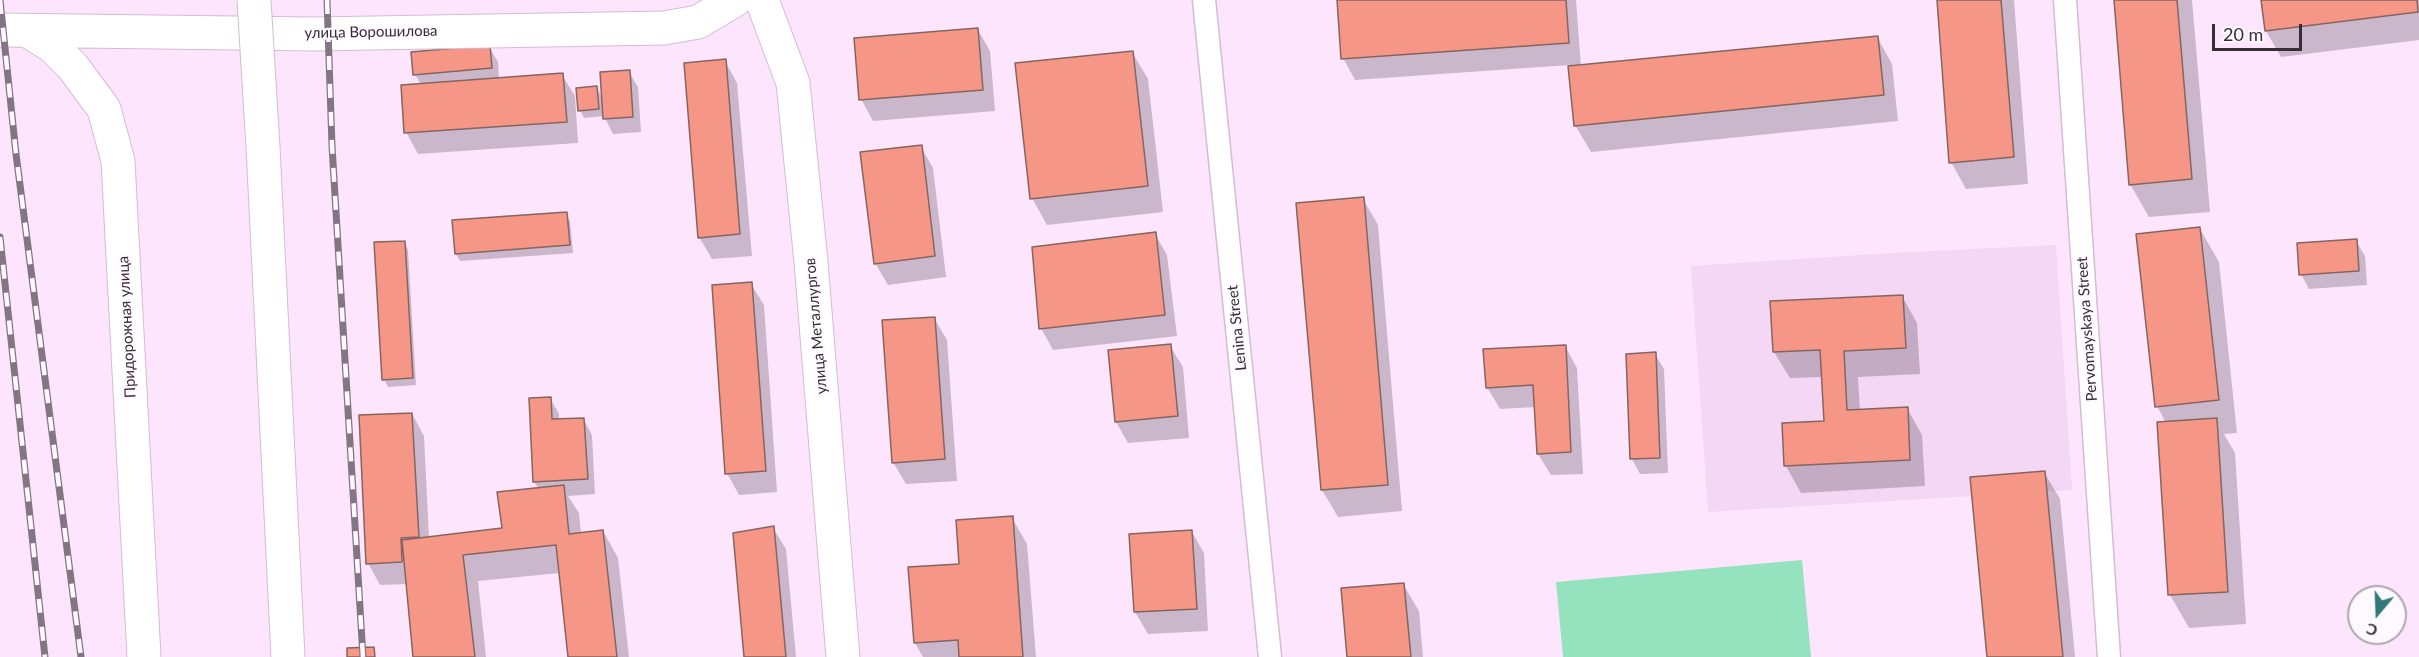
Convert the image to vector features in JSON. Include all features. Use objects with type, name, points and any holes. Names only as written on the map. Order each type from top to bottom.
[{"type":"main road","points":[[254,0],[288,657]]},
{"type":"main road","name":"улица Ворошилова","points":[[14,30],[314,34],[664,28],[698,22],[735,0]]},
{"type":"main road","name":"улица Металлургов","points":[[762,0],[793,84],[811,262],[843,657]]},
{"type":"main road","name":"Придорожная улица","points":[[14,30],[52,46],[73,67],[104,109],[118,161],[144,657]]},
{"type":"street","name":"Lenina Street","points":[[1204,0],[1270,657]]},
{"type":"street","name":"Pervomayskaya Street","points":[[2065,0],[2109,657]]},
{"type":"shaded area","points":[[2056,245],[2072,490],[1708,512],[1691,266]]},
{"type":"green space","points":[[1802,560],[1811,657],[1563,657],[1556,582]]},
{"type":"building","points":[[1337,0],[1566,0],[1569,43],[1341,59]]},
{"type":"building","points":[[1937,0],[2001,0],[2014,157],[1949,163]]},
{"type":"building","points":[[2114,0],[2177,0],[2192,179],[2129,185]]},
{"type":"building","points":[[2261,0],[2417,0],[2418,12],[2265,31]]},
{"type":"building","points":[[978,28],[983,90],[859,100],[854,38]]},
{"type":"building","points":[[1878,36],[1884,95],[1574,126],[1568,66]]},
{"type":"building","points":[[490,45],[492,68],[413,75],[411,52]]},
{"type":"building","points":[[1133,51],[1148,186],[1030,199],[1015,63]]},
{"type":"building","points":[[726,59],[740,234],[698,238],[684,63]]},
{"type":"building","points":[[630,70],[633,117],[603,119],[600,72]]},
{"type":"building","points":[[563,73],[567,122],[404,133],[401,85]]},
{"type":"building","points":[[597,86],[599,109],[578,111],[576,88]]},
{"type":"building","points":[[922,145],[935,256],[874,264],[860,152]]},
{"type":"building","points":[[1364,197],[1388,485],[1321,490],[1296,203]]},
{"type":"building","points":[[567,212],[570,245],[455,254],[452,220]]},
{"type":"building","points":[[2200,227],[2219,400],[2155,407],[2136,234]]},
{"type":"building","points":[[1156,232],[1165,315],[1039,329],[1032,247]]},
{"type":"building","points":[[2357,239],[2359,271],[2299,275],[2297,243]]},
{"type":"building","points":[[405,241],[413,378],[382,380],[374,242]]},
{"type":"building","points":[[752,282],[766,471],[725,474],[712,285]]},
{"type":"building","points":[[1903,295],[1906,348],[1844,351],[1847,410],[1908,407],[1910,460],[1784,466],[1782,423],[1824,421],[1820,350],[1773,352],[1770,301]]},
{"type":"building","points":[[935,317],[945,459],[892,463],[882,320]]},
{"type":"building","points":[[1171,344],[1178,416],[1115,422],[1108,350]]},
{"type":"building","points":[[1566,345],[1571,452],[1537,454],[1533,385],[1486,388],[1483,349]]},
{"type":"building","points":[[1656,352],[1660,458],[1630,459],[1626,354]]},
{"type":"building","points":[[551,397],[552,419],[584,418],[588,479],[533,482],[529,398]]},
{"type":"building","points":[[412,413],[419,537],[401,538],[402,562],[366,564],[359,415]]},
{"type":"building","points":[[2217,418],[2228,592],[2168,595],[2157,422]]},
{"type":"building","points":[[2045,471],[2063,657],[1987,657],[1970,477]]},
{"type":"building","points":[[564,485],[569,534],[603,530],[617,657],[568,657],[556,545],[463,555],[475,657],[413,657],[402,540],[502,528],[497,492]]},
{"type":"building","points":[[1013,516],[1023,657],[959,657],[958,640],[914,643],[908,567],[959,564],[956,520]]},
{"type":"building","points":[[774,526],[786,657],[744,657],[733,533]]},
{"type":"building","points":[[1192,530],[1197,609],[1134,612],[1129,534]]},
{"type":"building","points":[[1404,583],[1411,657],[1347,657],[1341,588]]},
{"type":"building","points":[[374,647],[375,657],[347,657],[347,648]]},
{"type":"railway","points":[[0,0],[16,154],[81,657]]},
{"type":"railway","points":[[327,0],[332,146],[363,657]]},
{"type":"railway","points":[[0,237],[45,657]]}]
